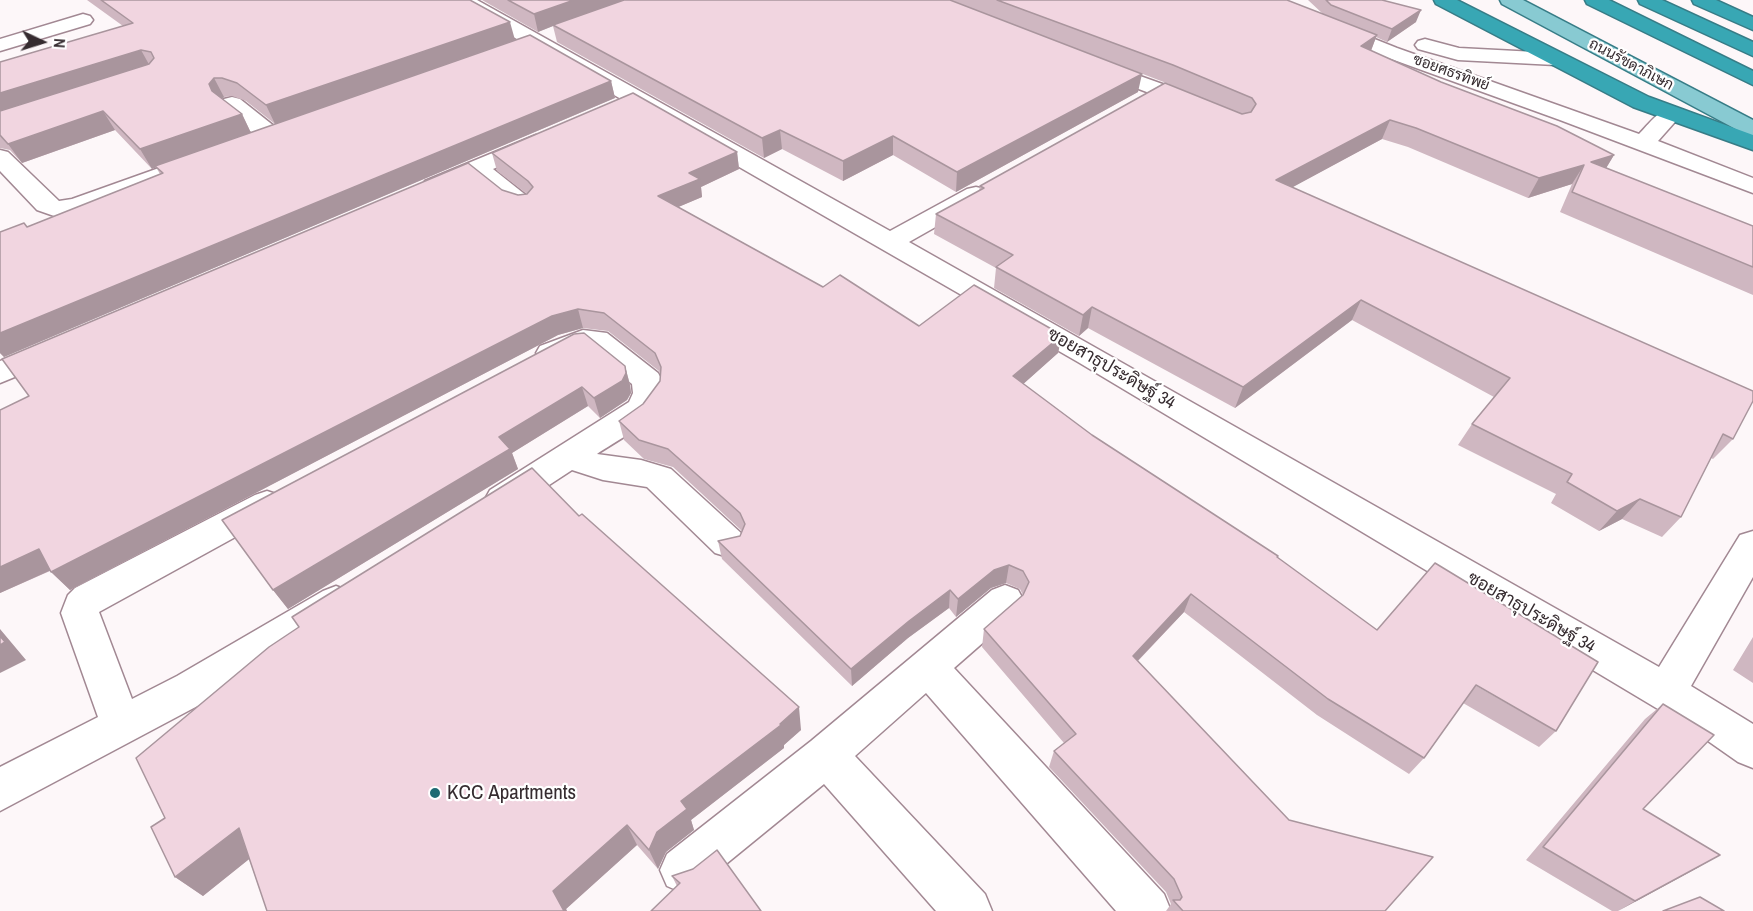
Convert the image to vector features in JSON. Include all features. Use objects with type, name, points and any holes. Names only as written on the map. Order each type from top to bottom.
[{"type":"highway","points":[[1443,0],[1641,102],[1753,143]]},
{"type":"highway","points":[[1594,0],[1753,79]]},
{"type":"highway","points":[[1647,0],[1753,50]]},
{"type":"highway","points":[[1701,0],[1753,24]]},
{"type":"main road","name":"ถนนรัชดาภิเษก","points":[[1509,0],[1753,129]]},
{"type":"main road","name":"ถนนรัชดาภิเษก","points":[[1539,0],[1753,110]]},
{"type":"street","name":"ซอยสาธุประดิษฐ์ 34","points":[[463,0],[891,241],[1666,692],[1753,748]]},
{"type":"street","name":"ซอยศธรทิพย์","points":[[1261,0],[1390,52],[1753,186]]},
{"type":"street","points":[[1303,0],[1328,15],[1458,54],[1555,59]]},
{"type":"street","points":[[0,45],[83,20]]},
{"type":"street","points":[[505,52],[564,32]]},
{"type":"street","points":[[1084,61],[1185,101]]},
{"type":"street","points":[[1131,108],[1160,91]]},
{"type":"street","points":[[605,113],[637,99]]},
{"type":"street","points":[[232,104],[260,139],[292,128]]},
{"type":"street","points":[[1643,144],[1671,114]]},
{"type":"street","points":[[411,196],[562,131]]},
{"type":"street","points":[[0,157],[46,205],[57,209],[78,205],[196,162]]},
{"type":"street","points":[[476,168],[523,205]]},
{"type":"street","points":[[891,241],[995,183]]},
{"type":"street","points":[[0,372],[76,340]]},
{"type":"street","points":[[469,519],[641,409],[649,393],[647,380],[597,340],[583,340],[569,344],[527,366]]},
{"type":"street","points":[[569,457],[603,468],[641,472],[659,478],[728,543]]},
{"type":"street","points":[[122,726],[80,613],[81,606],[88,599],[297,488]]},
{"type":"street","points":[[1666,692],[1753,545]]},
{"type":"street","points":[[0,790],[201,683],[368,582]]},
{"type":"street","points":[[682,870],[826,755],[1005,601]]},
{"type":"street","points":[[927,667],[974,716],[1147,911]]},
{"type":"street","points":[[826,755],[968,911]]},
{"type":"building","points":[[101,0],[470,0],[510,22],[266,105],[237,83],[214,78],[209,84],[212,91],[242,114],[140,149],[103,111],[8,144],[0,135],[0,111],[149,64],[154,58],[151,52],[141,50],[0,93],[0,62],[133,23]]},
{"type":"building","points":[[508,0],[574,0],[534,14]]},
{"type":"building","points":[[624,0],[950,0],[1142,74],[957,172],[893,136],[843,161],[780,130],[762,138],[553,25]]},
{"type":"building","points":[[997,0],[1287,0],[1377,35],[1361,46],[1441,82],[1557,126],[1614,155],[1591,162],[1753,226],[1753,267],[1572,192],[1584,165],[1539,178],[1416,128],[1390,120],[1276,180],[1753,391],[1753,401],[1733,439],[1723,434],[1681,517],[1640,499],[1617,511],[1567,482],[1572,474],[1472,424],[1510,378],[1361,300],[1243,387],[1092,307],[1083,315],[996,267],[1013,255],[936,214],[984,188],[980,186],[1165,83],[1242,114],[1251,112],[1256,104],[1252,98],[1173,65]]},
{"type":"building","points":[[1326,0],[1382,0],[1421,10],[1392,29],[1331,5]]},
{"type":"building","points":[[530,35],[611,81],[0,333],[0,232],[24,223],[27,227],[163,173],[155,166]]},
{"type":"building","points":[[633,93],[737,152],[689,173],[700,179],[658,196],[823,287],[840,275],[919,326],[974,285],[1062,335],[1013,376],[1092,435],[1278,556],[1377,630],[1435,563],[1598,662],[1556,731],[1476,685],[1424,758],[1328,699],[1191,594],[1133,656],[1289,820],[1433,857],[1385,911],[1183,911],[1173,900],[1180,900],[1182,897],[1174,879],[1054,751],[1076,734],[984,629],[1023,595],[1029,582],[1023,571],[1009,565],[994,570],[958,599],[950,590],[851,669],[718,541],[740,536],[745,524],[740,513],[668,449],[639,440],[619,421],[643,404],[660,381],[661,367],[655,353],[604,313],[578,309],[552,316],[51,572],[39,549],[0,567],[0,410],[29,396],[2,359],[468,163],[502,190],[518,195],[527,194],[533,187],[528,181],[492,153]]},
{"type":"building","points":[[584,333],[625,366],[626,373],[622,381],[594,398],[582,387],[499,437],[510,449],[273,590],[222,520],[574,334]]},
{"type":"building","points":[[532,468],[579,516],[582,514],[799,707],[781,725],[681,801],[687,809],[657,832],[649,850],[627,825],[553,891],[564,911],[267,911],[239,828],[175,877],[151,827],[165,818],[136,758],[269,647],[299,627],[292,617]]},
{"type":"building","points":[[1663,704],[1714,735],[1643,809],[1720,855],[1635,901],[1543,847]]},
{"type":"building","points":[[717,850],[761,911],[651,911],[680,883],[672,876],[693,869]]},
{"type":"building","points":[[1700,897],[1724,911],[1663,911]]},
{"type":"place","name":"KCC Apartments","points":[[435,793]]}]
